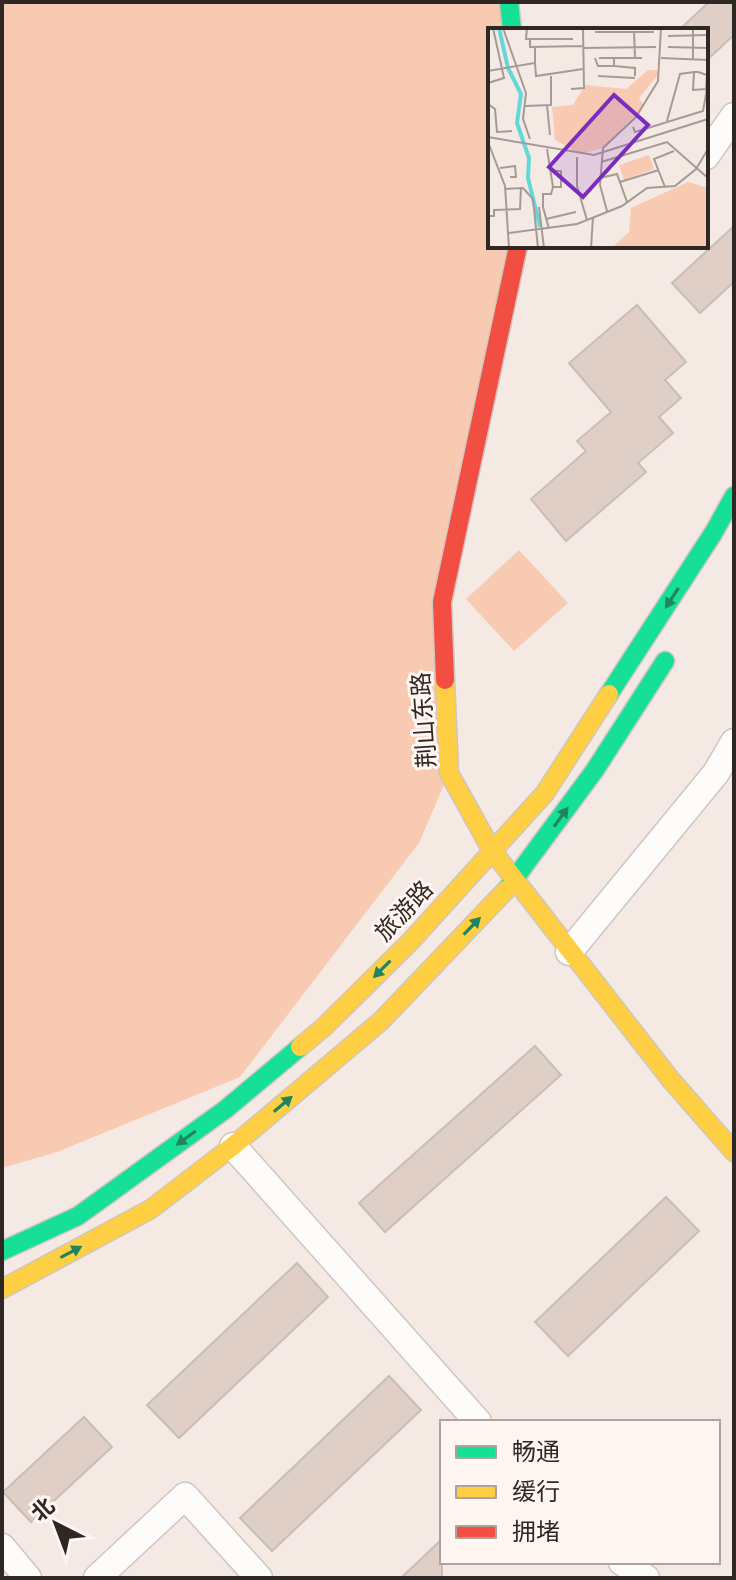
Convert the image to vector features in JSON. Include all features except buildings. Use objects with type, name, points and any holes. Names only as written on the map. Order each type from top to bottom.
[{"type":"main road","points":[[509,2],[512,28]]},
{"type":"main road","name":"荆山东路","points":[[518,248],[442,602],[449,773],[491,849],[671,1080],[734,1152]]},
{"type":"main road","name":"旅游路","points":[[2,1251],[78,1216],[226,1109],[324,1027],[411,941],[491,849],[545,793],[714,532],[734,496]]},
{"type":"main road","points":[[2,1289],[151,1209],[233,1146],[381,1021],[515,880],[595,770],[677,643]]},
{"type":"street","points":[[708,153],[734,116]]},
{"type":"street","points":[[569,952],[716,773],[734,742]]},
{"type":"street","points":[[233,1146],[476,1420]]},
{"type":"street","points":[[97,1578],[185,1496],[259,1578]]},
{"type":"street","points":[[2,1547],[28,1578]]},
{"type":"street","points":[[625,1564],[646,1578]]},
{"type":"shaded area","points":[[2,2],[509,2],[512,28],[488,28],[488,248],[518,248],[442,602],[449,773],[419,843],[240,1077],[57,1152],[2,1168]]},
{"type":"shaded area","points":[[519,550],[568,603],[514,651],[466,599]]},
{"type":"traffic: fast","points":[[509,2],[512,28]]},
{"type":"traffic: fast","points":[[609,694],[734,496]]},
{"type":"traffic: fast","points":[[507,889],[595,770],[665,661]]},
{"type":"traffic: fast","points":[[2,1251],[78,1216],[226,1109],[300,1047]]},
{"type":"traffic: slow","points":[[445,680],[449,773],[491,849],[671,1080],[734,1152]]},
{"type":"traffic: slow","points":[[300,1047],[411,941],[545,793],[609,694]]},
{"type":"traffic: slow","points":[[2,1289],[151,1209],[233,1146],[381,1021],[507,889]]},
{"type":"traffic: jam","points":[[445,680],[442,602],[518,248]]}]
